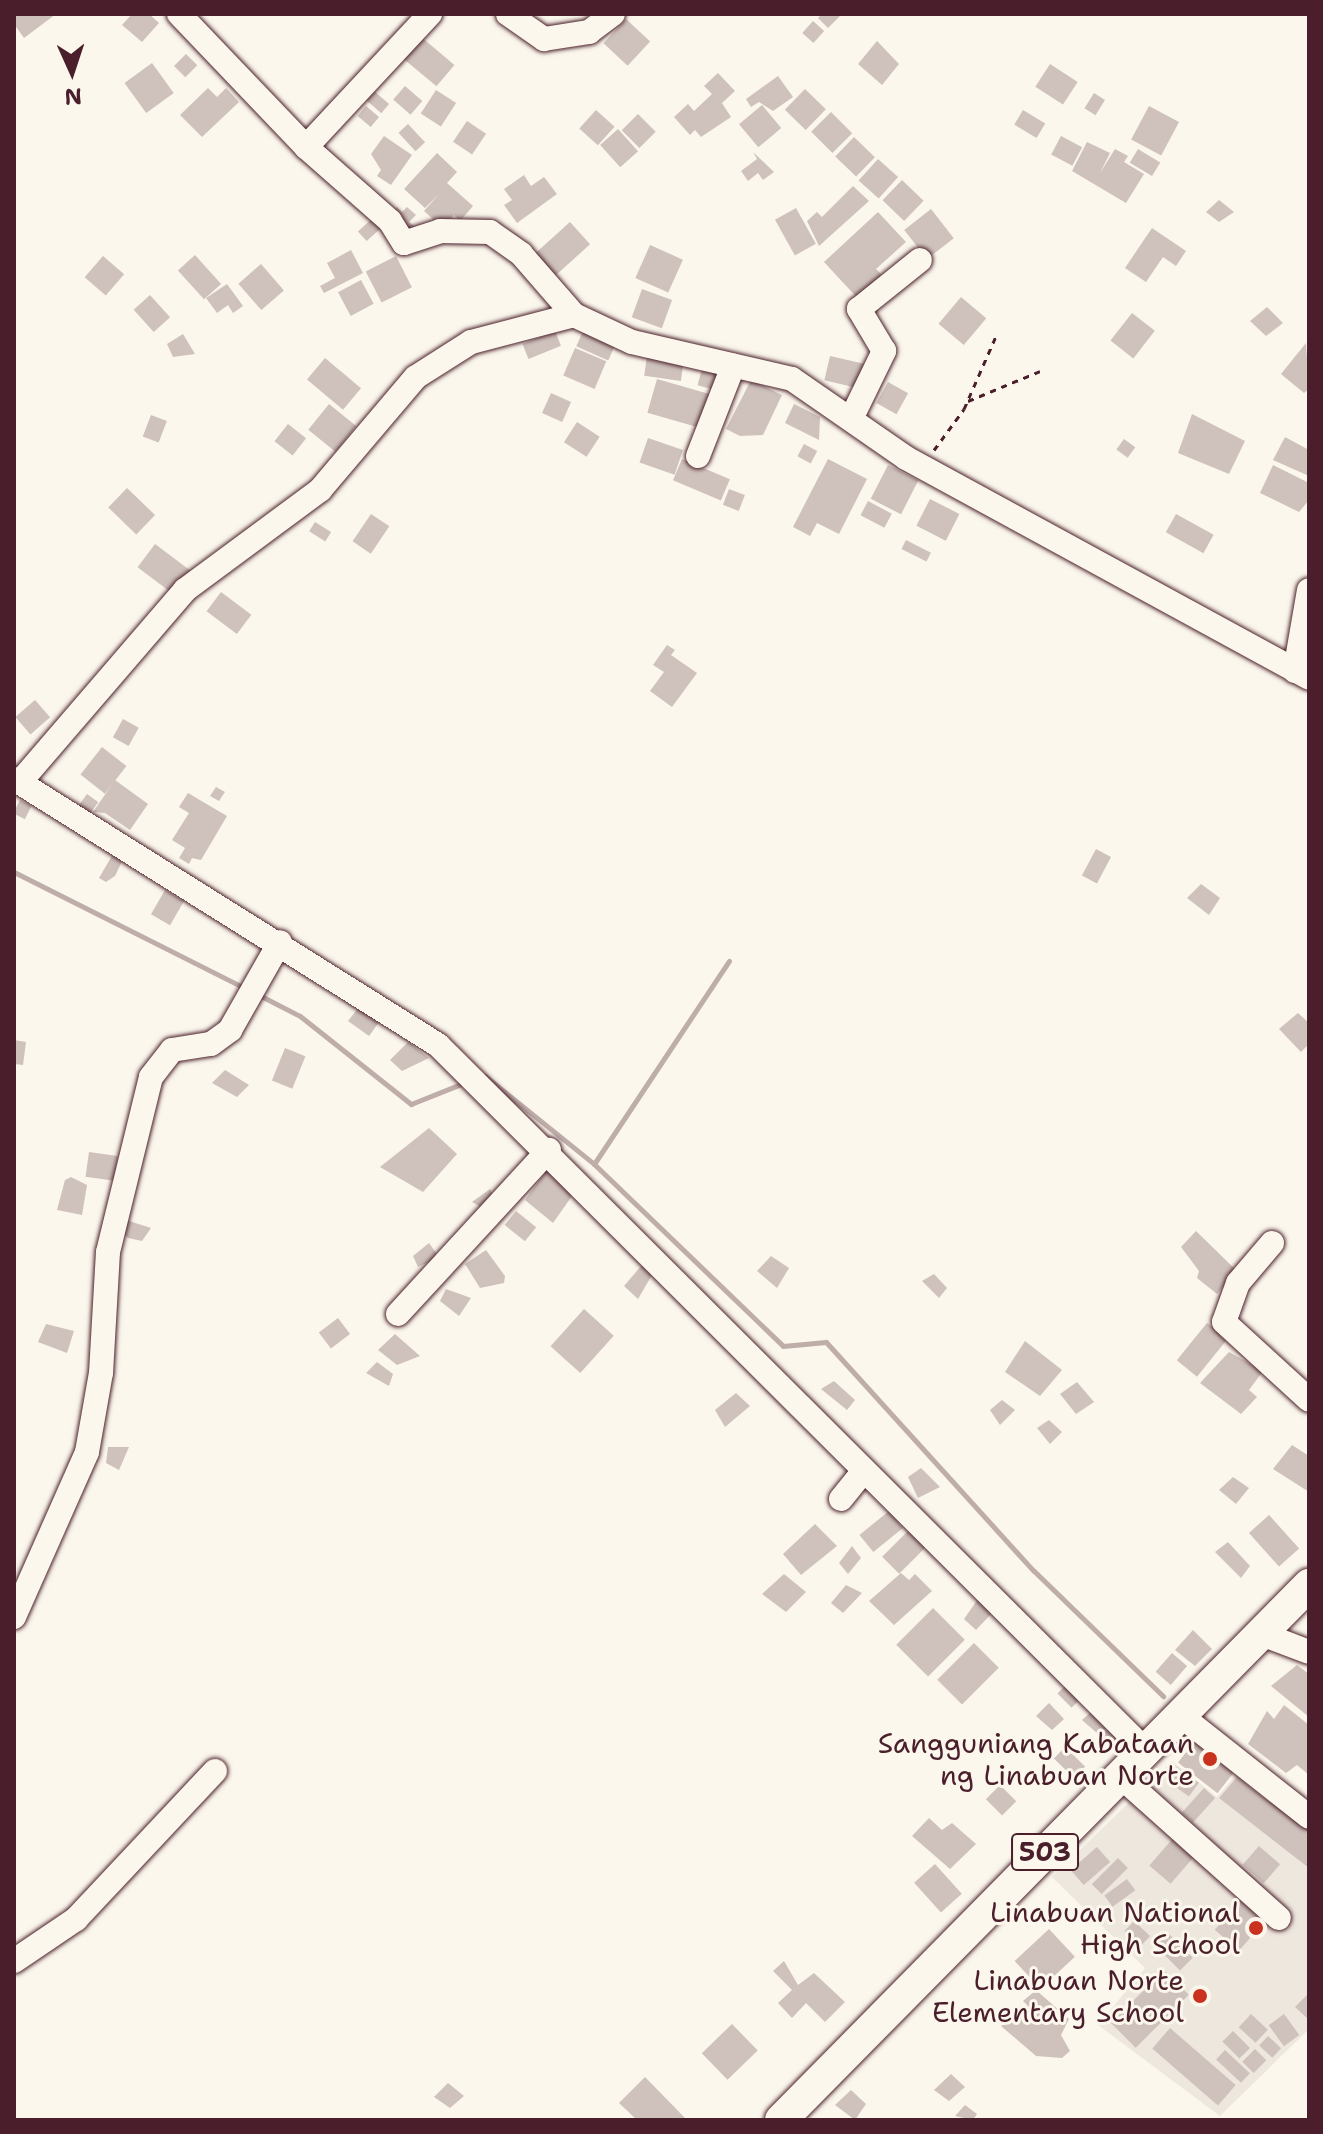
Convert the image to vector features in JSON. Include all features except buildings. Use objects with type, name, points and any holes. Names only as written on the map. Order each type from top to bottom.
[{"type":"main road","name":"503","points":[[781,2120],[1309,1585]]},
{"type":"street","points":[[179,14],[306,147],[390,221],[404,243],[440,231],[490,232],[521,254],[574,315],[632,342],[792,379],[909,460],[1302,675],[1309,590]]},
{"type":"street","points":[[306,147],[430,14]]},
{"type":"street","points":[[508,14],[544,39],[589,32],[613,14]]},
{"type":"street","points":[[851,419],[884,351],[859,309],[920,260]]},
{"type":"street","points":[[574,315],[471,342],[416,377],[320,490],[185,590],[17,781],[280,942],[438,1045],[549,1150],[864,1471],[1145,1750]]},
{"type":"street","points":[[698,456],[733,366]]},
{"type":"street","points":[[14,1617],[87,1452],[101,1373],[108,1252],[151,1077],[172,1050],[211,1044],[230,1030],[280,942]]},
{"type":"street","points":[[398,1314],[549,1150]]},
{"type":"street","points":[[1272,1243],[1238,1283],[1224,1322],[1309,1400]]},
{"type":"street","points":[[841,1499],[864,1471]]},
{"type":"street","points":[[1262,1634],[1309,1652]]},
{"type":"street","points":[[1180,1715],[1309,1817]]},
{"type":"street","points":[[14,1961],[76,1919],[215,1771]]},
{"type":"street","points":[[1120,1776],[1279,1918]]},
{"type":"path","points":[[909,460],[925,457],[938,446],[968,401],[997,334]]},
{"type":"path","points":[[968,401],[1040,371]]},
{"type":"shaded area","points":[[1172,1761],[1217,1797],[1236,1775],[1309,1831],[1309,2029],[1220,2116],[1098,2025],[1145,1968],[1052,1877]]},
{"type":"waterway","points":[[14,872],[241,986]]},
{"type":"waterway","points":[[594,1164],[729,961]]},
{"type":"waterway","points":[[257,994],[300,1016],[411,1104],[466,1082]]},
{"type":"waterway","points":[[485,1076],[594,1164],[783,1346],[826,1342],[1034,1571],[1163,1696]]},
{"type":"waterway","points":[[1271,1803],[1309,1831]]},
{"type":"place","name":"Sangguniang Kabataan ng Linabuan Norte","points":[[1210,1759]]},
{"type":"place","name":"Linabuan National High School","points":[[1256,1928]]},
{"type":"place","name":"Linabuan Norte Elementary School","points":[[1200,1996]]}]
